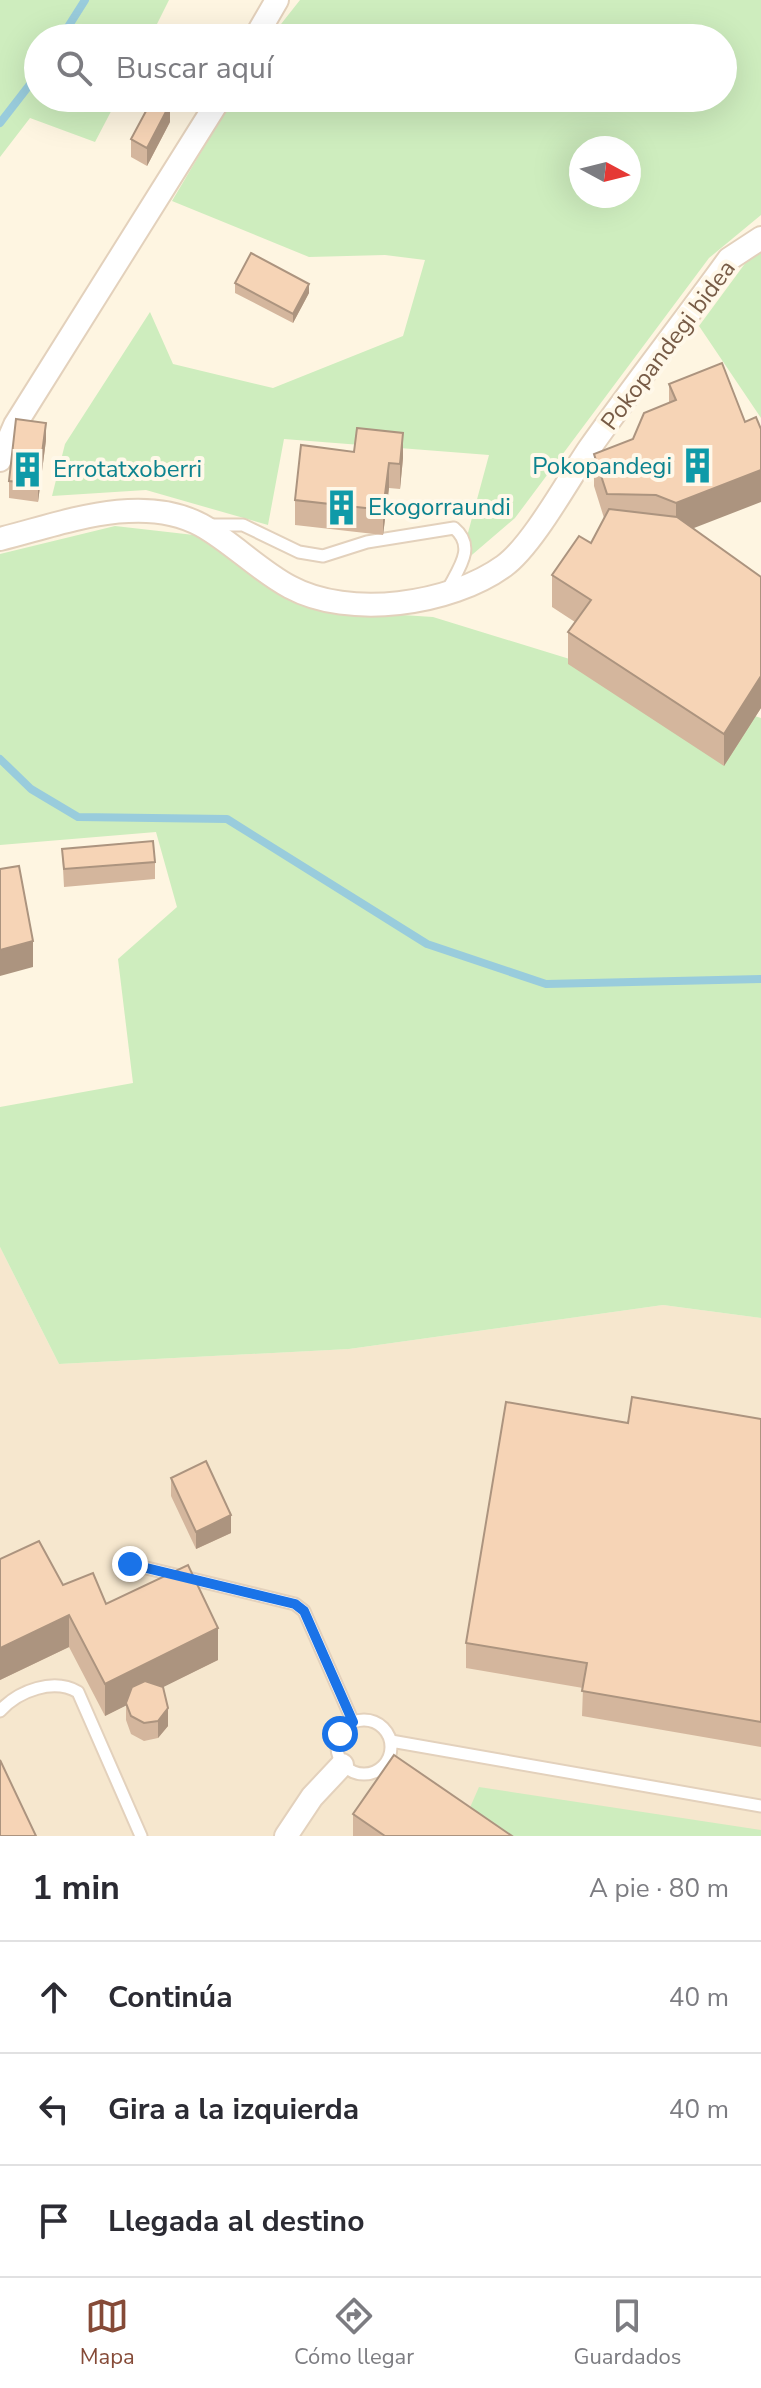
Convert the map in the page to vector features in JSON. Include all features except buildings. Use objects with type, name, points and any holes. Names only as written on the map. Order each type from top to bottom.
[{"type":"street","points":[[263,24],[277,0]]},
{"type":"street","points":[[0,460],[15,425],[211,112]]},
{"type":"street","name":"Pokopandegi bidea","points":[[0,539],[107,513],[162,512],[200,525],[292,589],[324,599],[377,605],[418,603],[445,595],[505,566],[729,259],[761,238]]},
{"type":"street","points":[[286,1836],[312,1797],[342,1765]]},
{"type":"lane","points":[[200,525],[243,525],[299,552],[323,556],[367,542],[454,528],[463,536],[467,553],[445,595]]},
{"type":"lane","points":[[130,1564],[295,1604],[304,1611],[353,1722]]},
{"type":"lane","points":[[0,1711],[8,1703],[48,1685],[63,1683],[78,1692],[141,1836]]},
{"type":"lane","points":[[353,1722],[376,1723],[391,1741],[761,1806]]},
{"type":"lane","points":[[353,1722],[337,1741],[342,1765],[358,1774],[376,1772],[389,1759],[391,1741]]},
{"type":"shaded area","points":[[0,1247],[59,1364],[349,1349],[663,1305],[761,1318],[761,1836],[0,1836]]},
{"type":"green space","points":[[0,0],[169,0],[157,24],[24,24],[24,112],[111,112],[95,142],[30,118],[0,157]]},
{"type":"green space","points":[[300,0],[761,0],[761,215],[709,258],[515,518],[459,566],[489,455],[284,439],[268,525],[146,490],[52,496],[65,444],[150,312],[173,364],[273,388],[403,336],[425,260],[385,255],[309,257],[172,201],[225,112],[737,112],[737,24],[281,24]]},
{"type":"green space","points":[[761,249],[761,418],[699,326],[752,254]]},
{"type":"green space","points":[[115,526],[194,535],[311,609],[433,617],[761,718],[761,1318],[663,1305],[349,1349],[59,1364],[0,1247],[0,1107],[133,1083],[118,959],[177,907],[156,832],[0,845],[0,554]]},
{"type":"green space","points":[[479,1787],[761,1830],[761,1836],[474,1836],[461,1828]]},
{"type":"waterway","points":[[70,24],[85,0]]},
{"type":"waterway","points":[[0,123],[24,92]]},
{"type":"waterway","points":[[0,759],[31,789],[78,817],[227,819],[427,944],[546,984],[761,979]]},
{"type":"place","name":"Pokopandegi","points":[[698,466]]},
{"type":"place","name":"Errotatxoberri","points":[[27,469]]},
{"type":"place","name":"Ekogorraundi","points":[[342,507]]},
{"type":"route","points":[[130,1564],[295,1604],[304,1611],[353,1722],[340,1734]]}]
